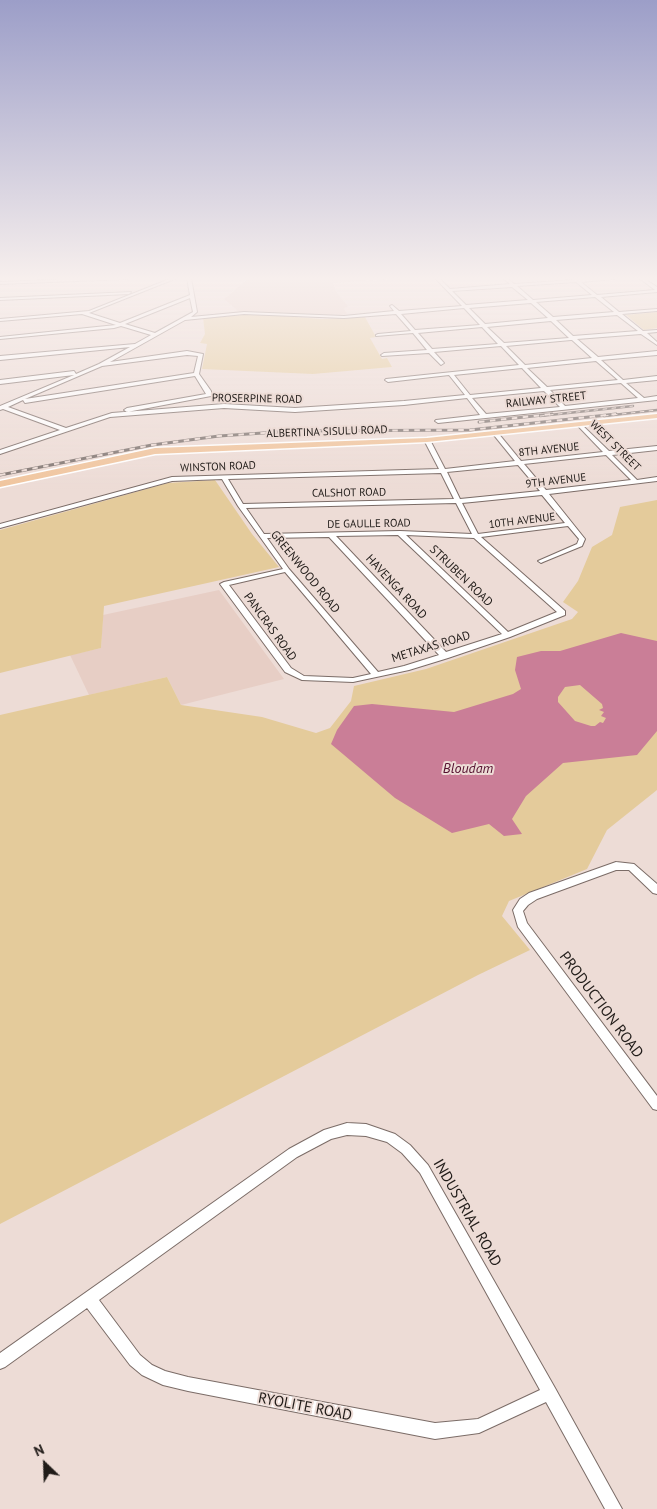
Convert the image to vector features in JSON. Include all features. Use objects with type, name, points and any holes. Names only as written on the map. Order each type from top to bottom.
[{"type":"main road","name":"ALBERTINA SISULU ROAD","points":[[0,484],[155,451],[427,440],[657,416]]},
{"type":"street","points":[[0,358],[102,348]]},
{"type":"street","points":[[12,403],[101,365],[132,348]]},
{"type":"street","points":[[429,348],[441,363]]},
{"type":"street","points":[[384,356],[462,348]]},
{"type":"street","points":[[506,348],[564,408]]},
{"type":"street","points":[[584,348],[644,400]]},
{"type":"street","points":[[1,406],[196,374],[201,358],[199,354],[188,353],[101,365]]},
{"type":"street","points":[[388,380],[657,353]]},
{"type":"street","points":[[0,382],[84,372]]},
{"type":"street","points":[[450,373],[484,416]]},
{"type":"street","name":"PROSERPINE ROAD","points":[[0,452],[125,410],[209,395],[196,374]]},
{"type":"street","name":"PROSERPINE ROAD","points":[[107,416],[224,406],[295,410],[468,397],[657,378]]},
{"type":"street","name":"RAILWAY STREET","points":[[438,421],[657,398]]},
{"type":"street","points":[[1,406],[65,430]]},
{"type":"street","name":"WEST STREET","points":[[580,425],[636,482]]},
{"type":"street","points":[[496,434],[547,492],[582,539],[580,545],[541,561]]},
{"type":"street","points":[[427,440],[476,536]]},
{"type":"street","name":"8TH AVENUE","points":[[443,471],[657,448]]},
{"type":"street","name":"WINSTON ROAD","points":[[0,526],[162,481],[224,477],[443,471]]},
{"type":"street","name":"GREENWOOD ROAD","points":[[224,477],[241,506],[287,570],[376,675]]},
{"type":"street","name":"9TH AVENUE","points":[[458,501],[657,479]]},
{"type":"street","name":"CALSHOT ROAD","points":[[241,506],[458,501]]},
{"type":"street","name":"10TH AVENUE","points":[[476,536],[570,524]]},
{"type":"street","name":"DE GAULLE ROAD","points":[[262,536],[400,533],[476,536]]},
{"type":"street","name":"STRUBEN ROAD","points":[[400,533],[507,635]]},
{"type":"street","name":"HAVENGA ROAD","points":[[330,534],[445,656]]},
{"type":"street","name":"METAXAS ROAD","points":[[302,678],[353,680],[376,675],[445,656],[507,635],[562,613],[476,536]]},
{"type":"street","name":"PANCRAS ROAD","points":[[287,570],[224,584],[288,670],[302,678]]},
{"type":"street","name":"PRODUCTION ROAD","points":[[657,890],[631,867],[616,866],[533,896],[524,902],[518,910],[522,924],[657,1105]]},
{"type":"street","name":"INDUSTRIAL ROAD","points":[[0,1362],[90,1300],[309,1142],[347,1129],[366,1130],[391,1138],[406,1149],[424,1169],[614,1509]]},
{"type":"street","name":"RYOLITE ROAD","points":[[90,1300],[135,1360],[147,1370],[163,1378],[188,1384],[436,1432],[478,1426],[550,1393]]},
{"type":"shaded area","points":[[206,348],[376,348],[382,359],[387,358],[392,367],[313,374],[202,369]]},
{"type":"shaded area","points":[[215,480],[252,534],[279,567],[104,606],[101,648],[0,673],[0,530],[168,483]]},
{"type":"shaded area","points":[[657,500],[657,790],[607,830],[587,869],[509,901],[502,916],[530,950],[478,975],[0,1224],[0,715],[167,677],[181,705],[262,717],[316,733],[330,728],[351,701],[354,686],[426,669],[572,619],[578,612],[563,602],[578,581],[592,547],[612,535],[620,507]]},
{"type":"shaded area","points":[[219,590],[284,679],[181,705],[167,677],[89,695],[70,655],[101,648],[103,615]]},
{"type":"water","name":"Bloudam","points":[[621,633],[657,641],[657,731],[637,755],[563,763],[526,796],[512,819],[522,834],[504,836],[489,824],[452,833],[395,798],[331,744],[337,730],[354,706],[372,704],[454,712],[513,694],[521,689],[515,670],[517,657],[541,651],[560,651]],"holes":[[[580,685],[602,704],[603,708],[599,710],[604,712],[601,716],[606,718],[603,723],[600,722],[595,726],[591,726],[575,721],[558,702],[558,697],[565,687]]]},
{"type":"railway","points":[[540,416],[633,406]]},
{"type":"railway","points":[[604,416],[657,410]]},
{"type":"railway","points":[[479,422],[552,414]]},
{"type":"railway","points":[[0,475],[152,445],[219,436],[292,431],[470,430],[616,414]]}]
